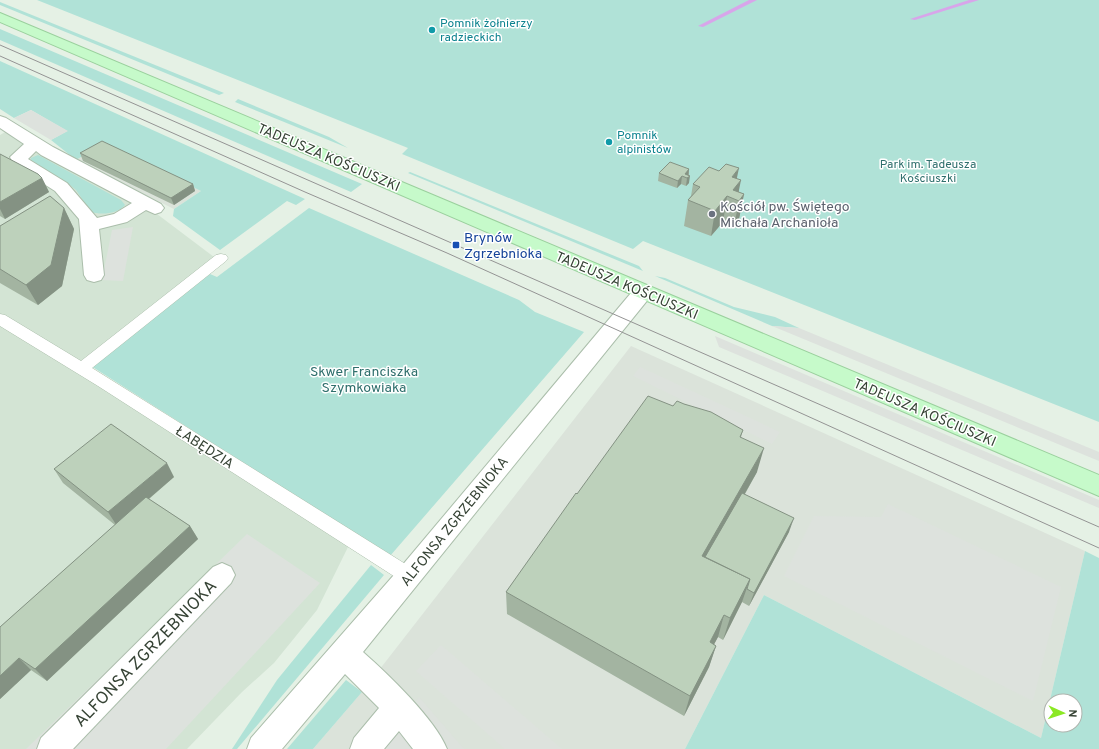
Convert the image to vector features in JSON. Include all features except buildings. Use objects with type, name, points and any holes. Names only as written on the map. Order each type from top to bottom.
[{"type":"street","name":"TADEUSZA KOŚCIUSZKI","points":[[0,17],[1099,486]]},
{"type":"street","points":[[0,121],[36,144],[150,205],[120,218],[89,226]]},
{"type":"street","points":[[36,144],[19,157],[20,161],[61,187],[88,218],[94,275]]},
{"type":"street","name":"ALFONSA ZGRZEBNIOKA","points":[[262,749],[344,654],[643,292]]},
{"type":"street","name":"ALFONSA ZGRZEBNIOKA","points":[[52,749],[222,575]]},
{"type":"street","points":[[344,654],[364,671],[399,707],[432,749]]},
{"type":"street","points":[[365,749],[399,707]]},
{"type":"lane","points":[[82,368],[221,258]]},
{"type":"lane","name":"ŁABĘDZIA","points":[[0,319],[82,368],[356,544],[409,576]]},
{"type":"shaded area","points":[[31,110],[68,131],[51,140],[14,118]]},
{"type":"shaded area","points":[[7,131],[44,153],[157,214],[214,257],[74,368],[349,545],[317,610],[274,663],[242,692],[187,749],[0,749],[0,135]]},
{"type":"shaded area","points":[[103,144],[201,191],[174,209],[76,160]]},
{"type":"shaded area","points":[[133,227],[123,281],[102,280],[112,230]]},
{"type":"shaded area","points":[[772,326],[799,328],[1099,452],[1099,461]]},
{"type":"shaded area","points":[[715,336],[1099,500],[1099,508],[719,347]]},
{"type":"shaded area","points":[[631,346],[1085,551],[1052,693],[1043,693],[1043,730],[1041,738],[764,595],[685,749],[313,749],[362,692]]},
{"type":"shaded area","points":[[640,367],[780,432],[772,444],[633,376]]},
{"type":"shaded area","points":[[888,504],[1061,587],[1033,701],[784,576],[814,516],[881,517]]},
{"type":"shaded area","points":[[247,534],[320,583],[166,749],[26,749]]},
{"type":"shaded area","points":[[441,645],[562,749],[505,749],[416,671]]},
{"type":"shaded area","points":[[419,697],[464,749],[377,749]]},
{"type":"green space","name":"Park im. Tadeusza Kościuszki","points":[[37,0],[1099,0],[1099,422],[643,241],[633,249],[402,154],[408,148]]},
{"type":"green space","points":[[0,2],[224,93],[219,95],[0,5]]},
{"type":"green space","points":[[0,29],[362,184],[351,192],[0,40]]},
{"type":"green space","points":[[0,61],[305,199],[296,205],[287,201],[220,250],[173,216],[174,209],[201,191],[103,144],[76,160],[51,140],[67,131],[31,110],[14,118],[0,109]]},
{"type":"green space","points":[[238,99],[329,137],[348,148],[235,102]]},
{"type":"green space","points":[[38,155],[121,200],[125,205],[114,212],[91,212],[76,190],[31,160],[31,158]]},
{"type":"green space","points":[[410,172],[639,266],[643,271],[408,173]]},
{"type":"green space","name":"Skwer Franciszka Szymkowiaka","points":[[309,208],[519,300],[535,312],[584,332],[390,556],[91,366],[210,274],[217,277]]},
{"type":"green space","points":[[655,276],[665,278],[734,307],[775,317],[799,328],[772,326]]},
{"type":"green space","points":[[1085,551],[1099,558],[1099,749],[685,749],[764,595],[1041,738],[1043,730],[1043,733],[1083,733],[1083,693],[1052,693]]},
{"type":"green space","points":[[371,565],[384,575],[237,749],[232,749],[277,680]]},
{"type":"green space","points":[[346,680],[362,692],[313,749],[287,749]]},
{"type":"waterway","points":[[701,26],[754,0]]},
{"type":"waterway","points":[[913,19],[976,0]]},
{"type":"tram line","points":[[0,45],[1099,527]]},
{"type":"tram line","points":[[0,56],[305,192],[447,253],[1099,548]]},
{"type":"place","name":"Pomnik żołnierzy radzieckich","points":[[432,30]]},
{"type":"place","name":"Pomnik alpinistów","points":[[609,142]]},
{"type":"place","name":"Kościół pw. Świętego Michała Archanioła","points":[[712,214]]},
{"type":"place","name":"Brynów Zgrzebnioka","points":[[456,245]]}]
